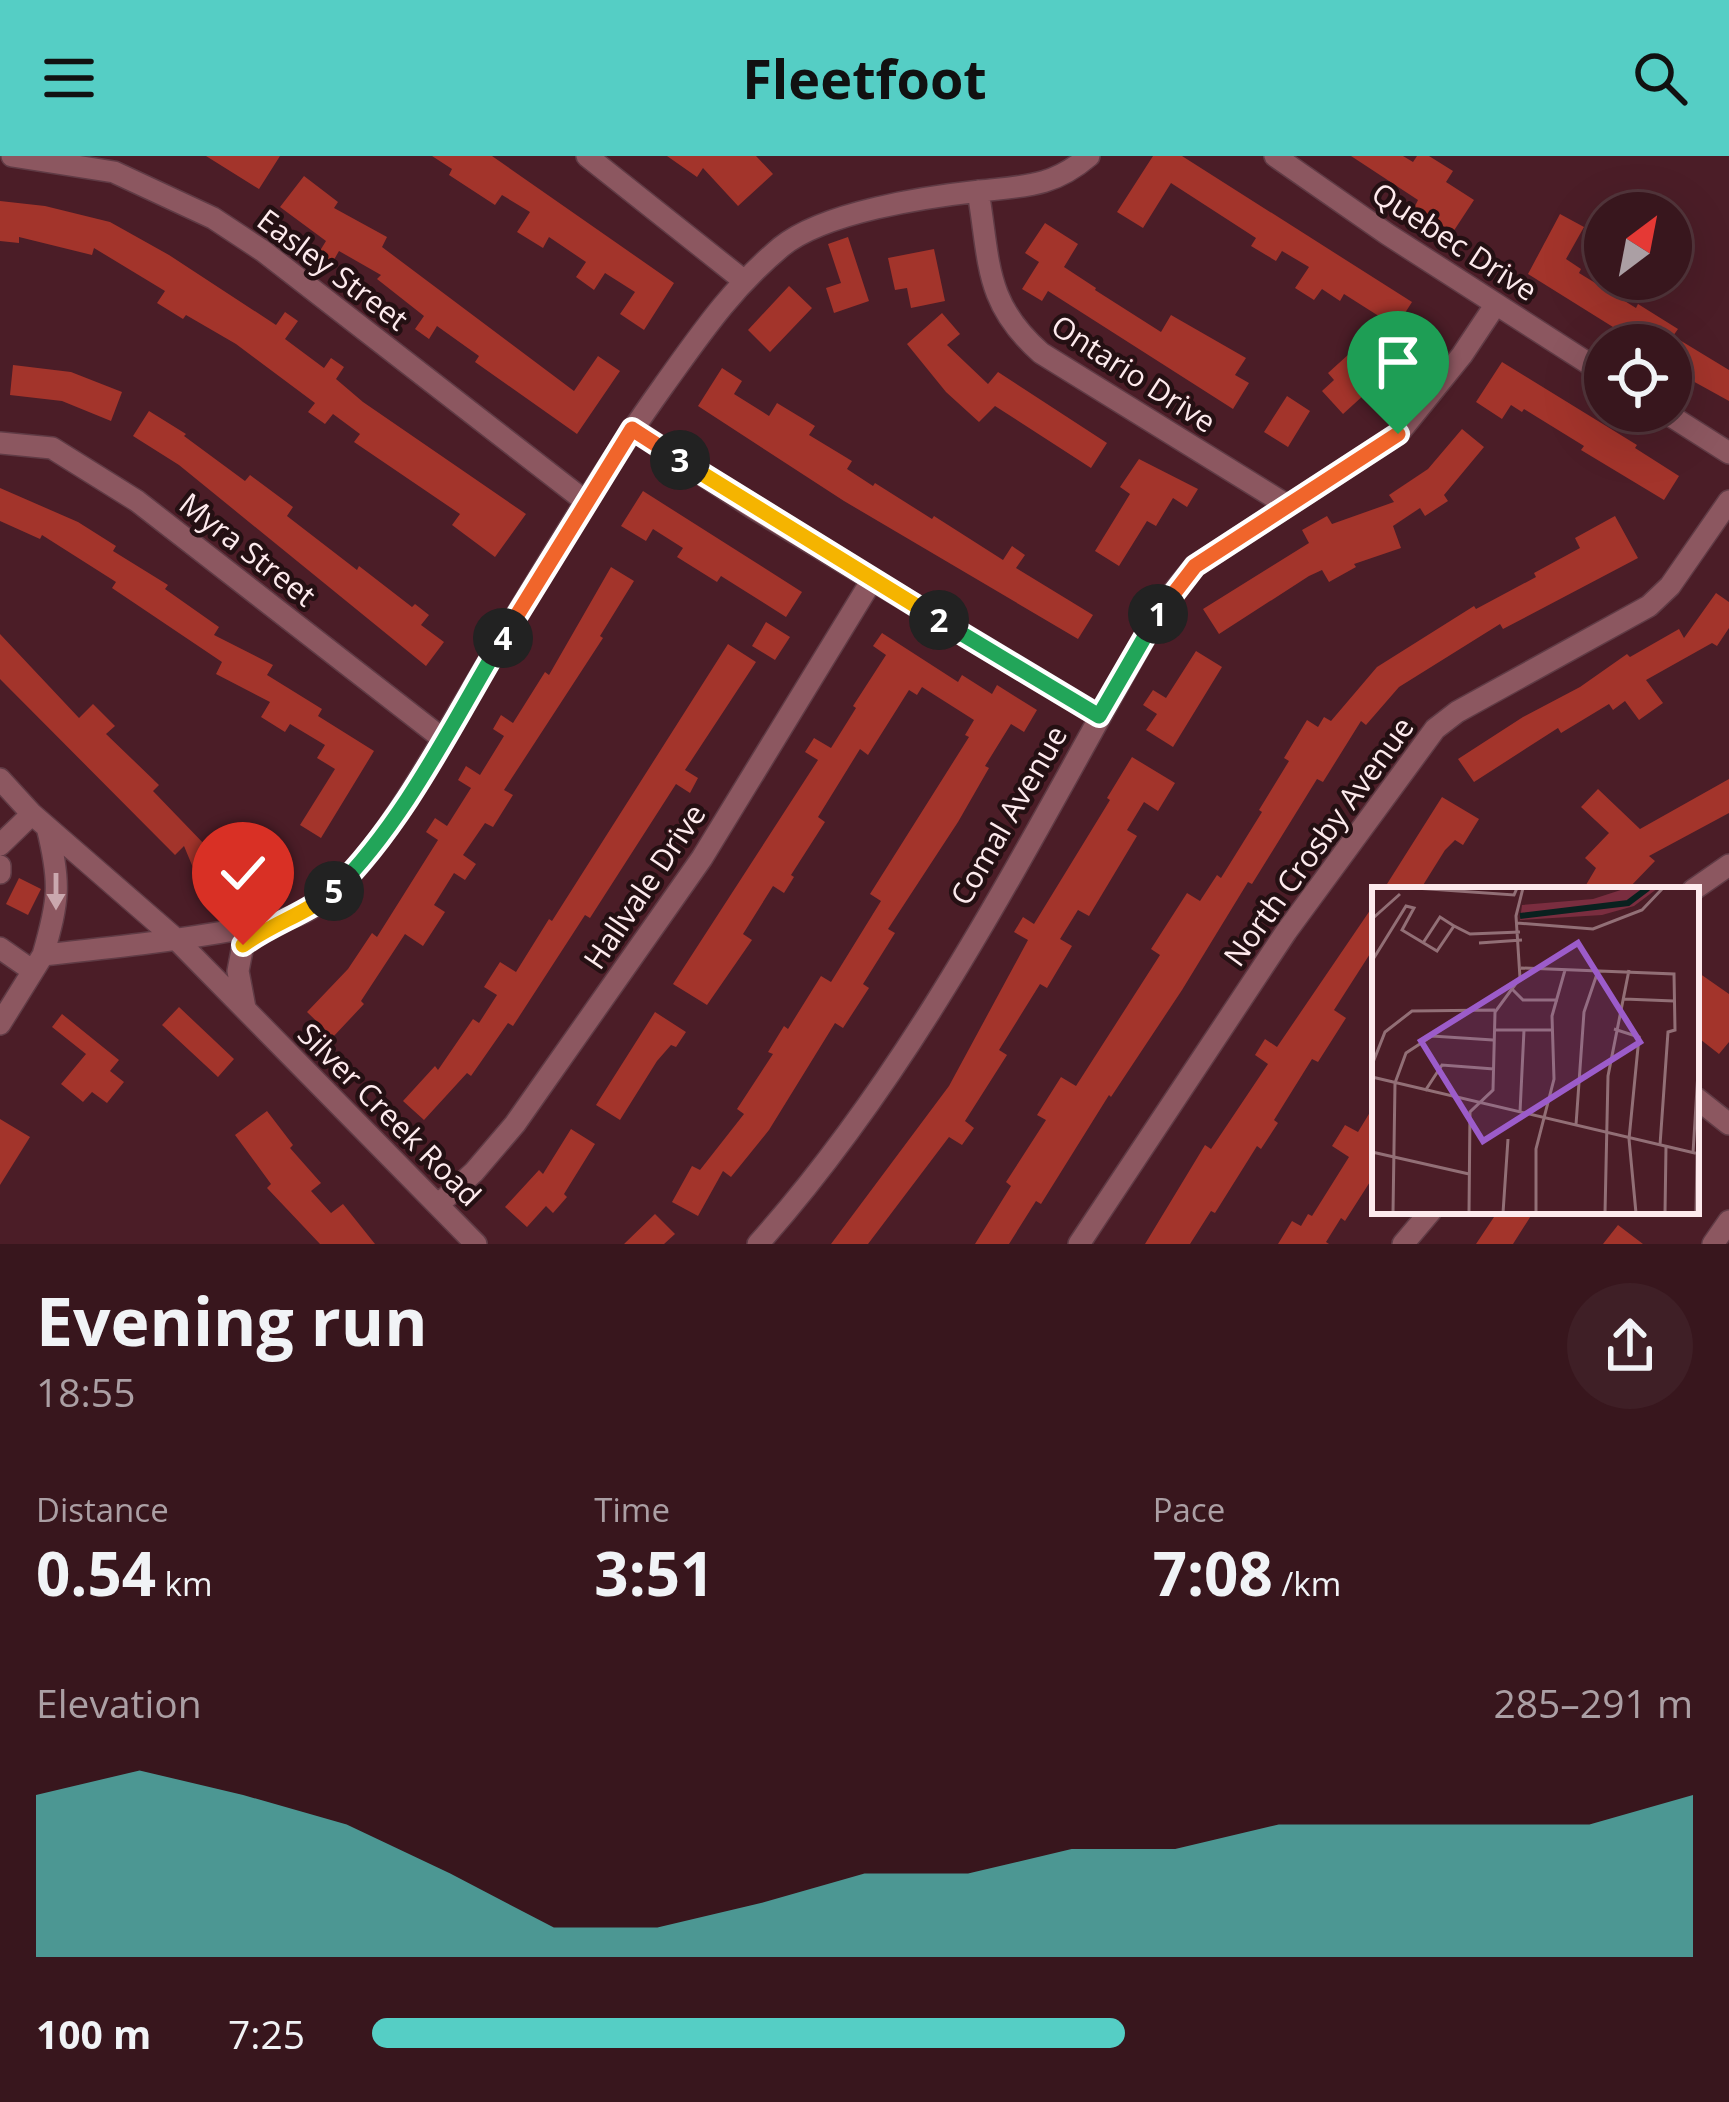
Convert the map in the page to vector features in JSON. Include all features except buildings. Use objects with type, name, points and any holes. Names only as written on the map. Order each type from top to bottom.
[{"type":"street","name":"Easley Street","points":[[11,156],[114,172],[214,218],[585,501]]},
{"type":"street","points":[[587,156],[743,280]]},
{"type":"street","points":[[0,948],[38,963],[273,922],[306,912],[356,869],[443,739],[632,429],[743,280],[787,242],[844,216],[978,191],[1033,188],[1072,170],[1089,156]]},
{"type":"street","name":"Quebec Drive","points":[[1275,156],[1584,361]]},
{"type":"street","name":"Ontario Drive","points":[[978,191],[997,301],[1014,329],[1041,353],[1285,504]]},
{"type":"street","name":"Comal Avenue","points":[[758,1244],[866,1113],[997,897],[1165,602],[1195,566],[1398,434],[1496,304]]},
{"type":"street","points":[[632,429],[1099,716]]},
{"type":"street","points":[[1692,429],[1729,453]]},
{"type":"street","name":"Myra Street","points":[[0,443],[52,448],[120,490],[443,739]]},
{"type":"street","name":"North Crosby Avenue","points":[[1079,1244],[1286,932],[1435,729],[1457,712],[1649,606],[1670,586],[1729,501]]},
{"type":"street","name":"Hallvale Drive","points":[[437,1205],[474,1172],[514,1124],[688,877],[872,580]]},
{"type":"street","name":"Silver Creek Road","points":[[0,779],[39,820],[177,940],[476,1244]]},
{"type":"street","points":[[0,845],[39,820],[56,862],[58,895],[38,963],[0,1024]]},
{"type":"street","points":[[1697,887],[1729,865]]},
{"type":"street","points":[[245,1010],[238,970],[243,945],[273,922]]},
{"type":"street","points":[[1699,1100],[1729,1124]]},
{"type":"street","points":[[1403,1244],[1428,1214]]},
{"type":"street","points":[[1714,1244],[1729,1221]]},
{"type":"route","points":[[243,945],[273,922],[306,912],[356,869],[410,792],[632,429],[753,508],[1099,716],[1165,602],[1195,566],[1398,434]]}]
